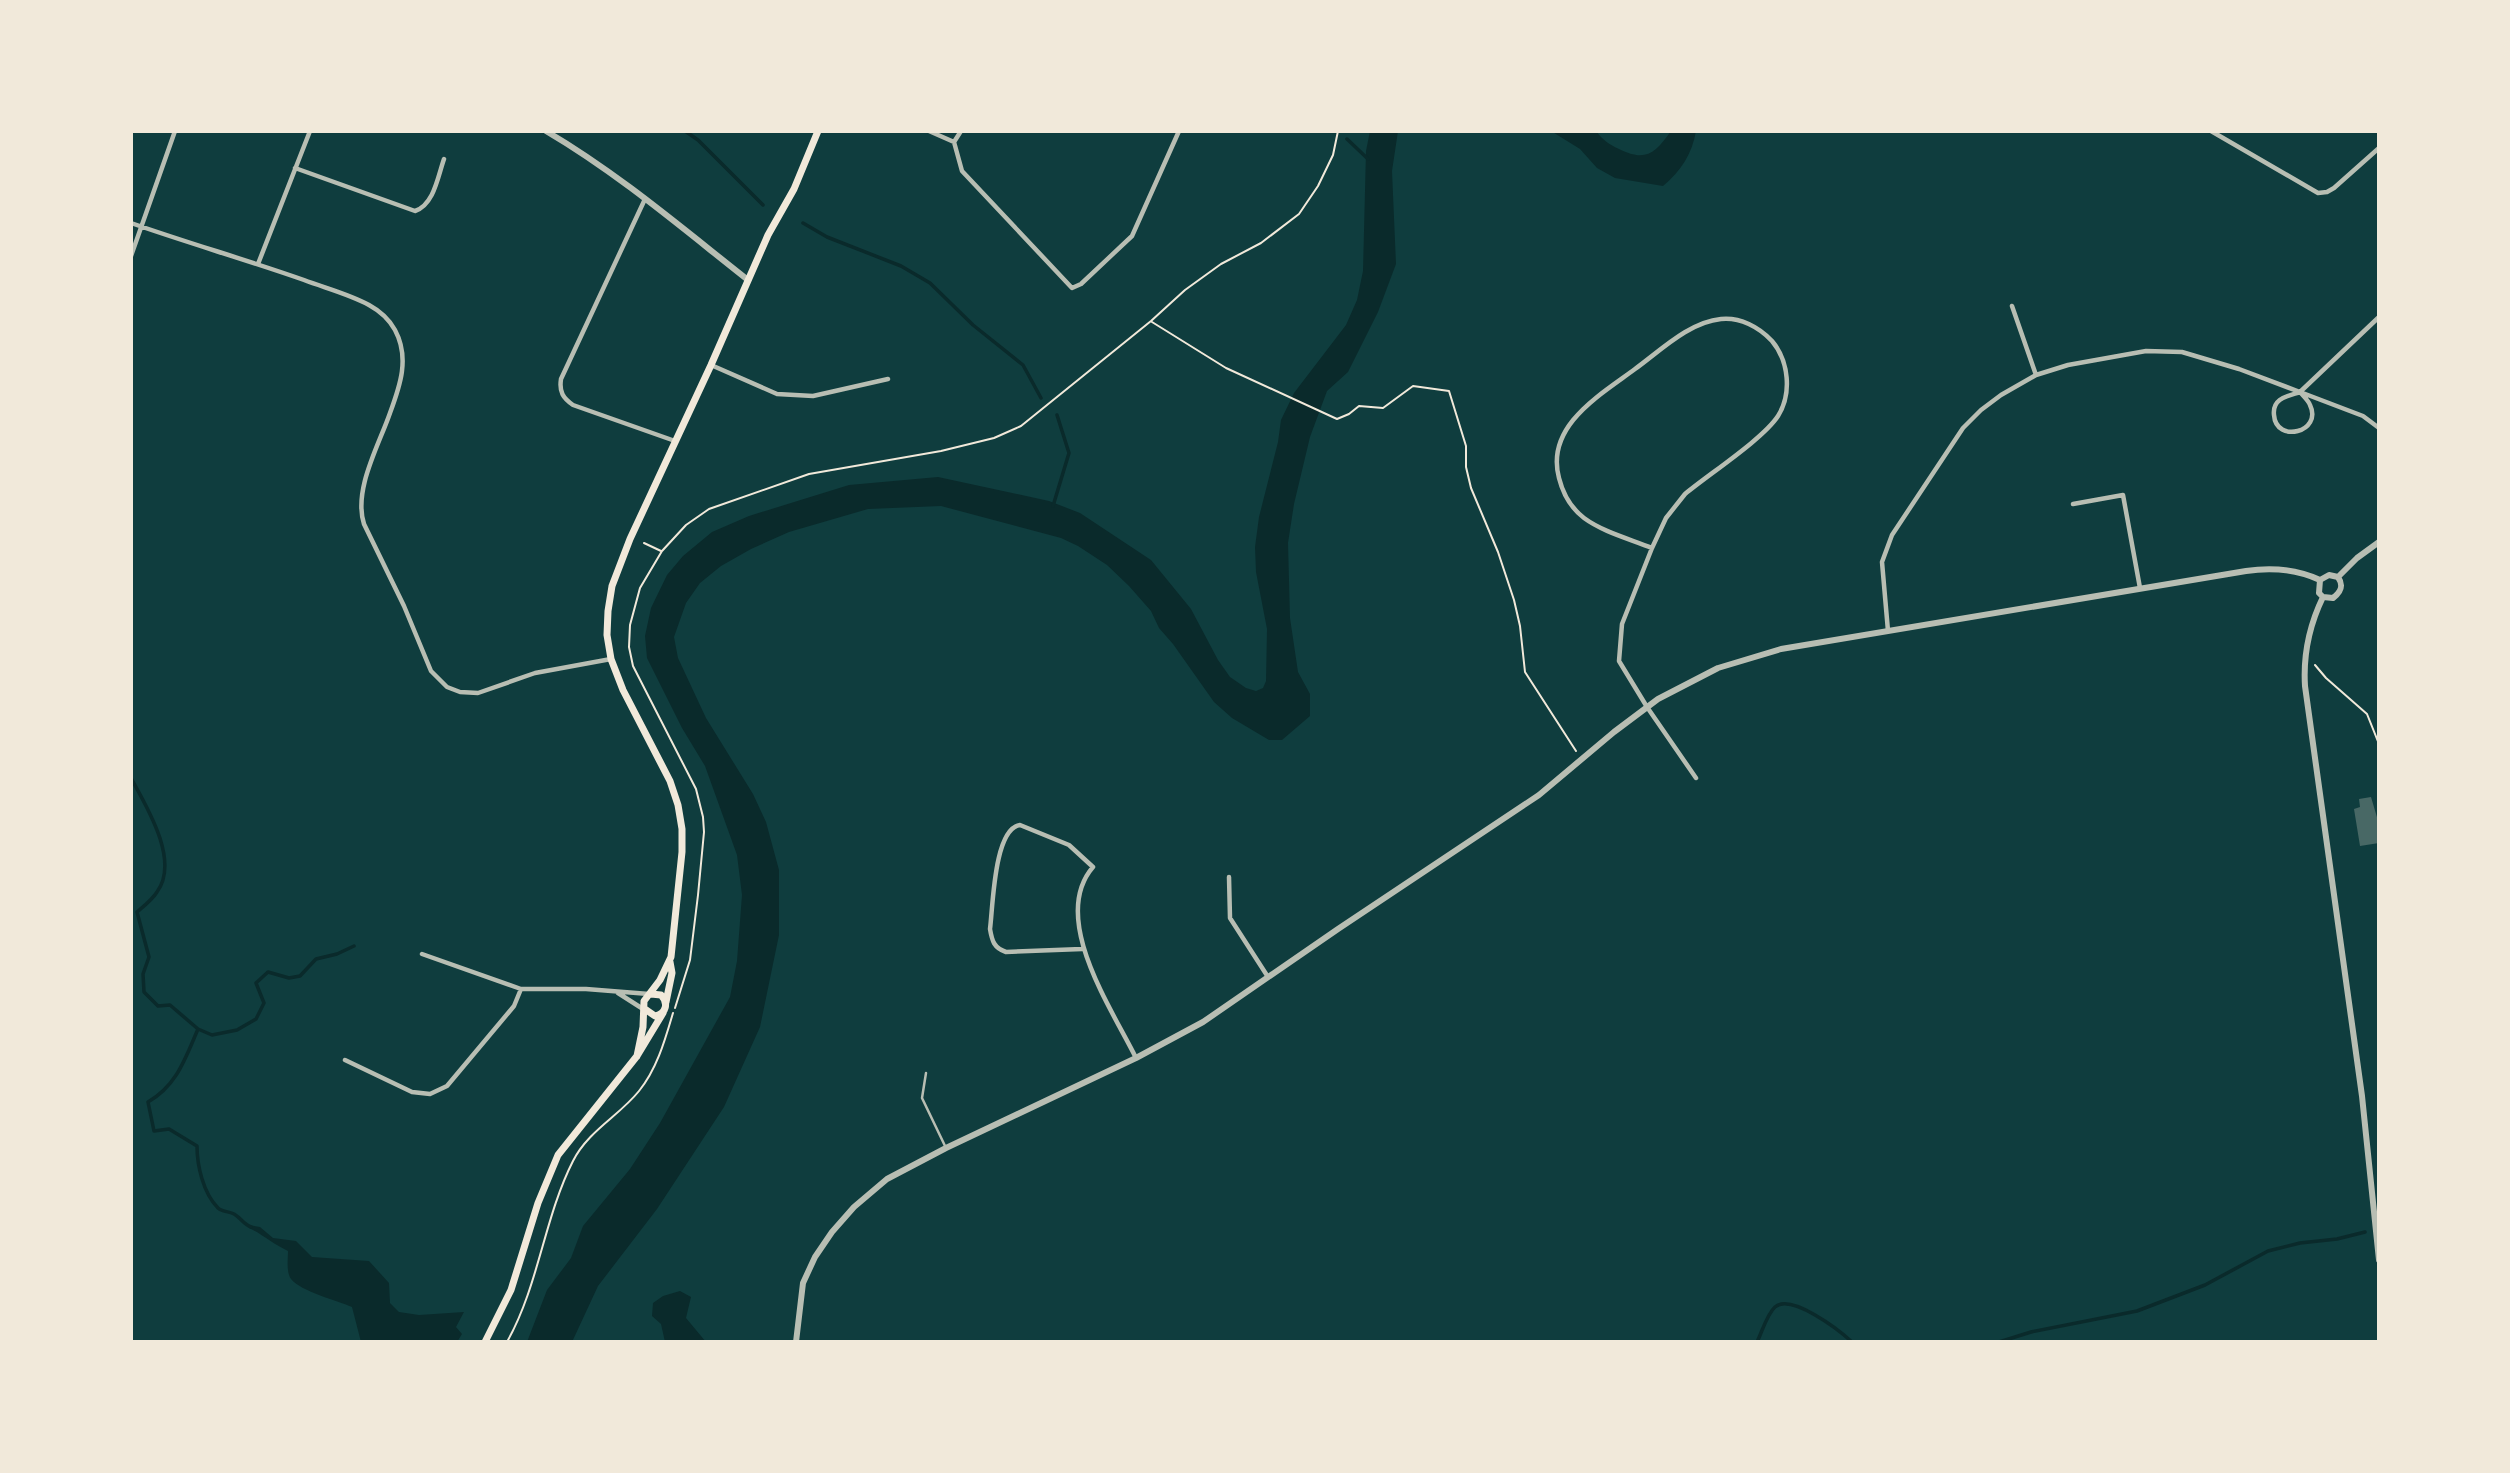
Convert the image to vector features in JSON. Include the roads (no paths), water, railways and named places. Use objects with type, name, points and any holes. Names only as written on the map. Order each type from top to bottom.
[{"type":"main road","points":[[485,1342],[511,1290],[538,1203],[558,1155],[638,1056],[666,1003],[672,973],[670,961],[682,829],[670,781],[622,690],[611,659],[607,635],[612,586],[630,539],[768,235],[794,189],[818,131]]},
{"type":"main road","points":[[638,1056],[644,1001],[670,961]]},
{"type":"main road","points":[[651,994],[661,995],[666,1003]]},
{"type":"main road","points":[[645,1009],[654,1016],[663,1013]]},
{"type":"street","points":[[131,256],[176,131]]},
{"type":"street","points":[[258,264],[310,131]]},
{"type":"street","points":[[546,131],[591,158],[646,197],[748,280]]},
{"type":"street","points":[[929,131],[954,142]]},
{"type":"street","points":[[961,131],[954,142],[962,171],[1072,288],[1081,284],[1132,236],[1179,131]]},
{"type":"street","points":[[2211,131],[2318,193],[2334,188],[2379,148]]},
{"type":"street","points":[[295,168],[415,211],[421,209],[431,197],[444,159]]},
{"type":"street","points":[[646,197],[559,387],[562,395],[573,405],[675,441]]},
{"type":"street","points":[[131,223],[258,264],[367,304],[388,320],[400,342],[403,373],[362,492],[360,510],[363,524],[404,606],[432,671],[447,687],[460,692],[478,693],[535,673],[611,659]]},
{"type":"street","points":[[2012,306],[2036,375]]},
{"type":"street","points":[[2300,392],[2309,403],[2312,415],[2307,427],[2290,433],[2284,431],[2275,421],[2274,409],[2281,398],[2300,392],[2379,317]]},
{"type":"street","points":[[1652,548],[1594,524],[1572,506],[1558,473],[1558,452],[1565,430],[1584,408],[1695,326],[1723,318],[1747,323],[1766,336],[1781,355],[1787,375],[1783,406],[1770,427],[1679,499],[1666,518],[1652,548],[1622,624],[1619,643],[1619,661],[1696,778]]},
{"type":"street","points":[[1888,631],[1882,562],[1892,535],[1972,419],[2001,395],[2036,375],[2068,365],[2146,351],[2182,352],[2239,369],[2363,416],[2379,428]]},
{"type":"street","points":[[711,365],[777,394],[813,396],[888,379]]},
{"type":"street","points":[[2073,504],[2123,495],[2140,588]]},
{"type":"street","points":[[2338,577],[2357,558],[2379,542]]},
{"type":"street","points":[[796,1342],[805,1279],[832,1232],[861,1200],[887,1178],[1136,1058],[1203,1022],[1539,795],[1647,707],[1693,680],[1744,659],[1781,649],[2140,588],[2262,569],[2300,572],[2320,580]]},
{"type":"street","points":[[2320,580],[2329,575],[2338,577],[2341,582],[2340,591],[2333,598],[2323,597]]},
{"type":"street","points":[[2320,580],[2319,590],[2323,597]]},
{"type":"street","points":[[2323,597],[2312,621],[2306,645],[2305,686],[2362,1096],[2379,1260]]},
{"type":"street","points":[[1082,949],[1006,952],[998,949],[992,942],[990,929],[1001,845],[1009,830],[1020,825],[1069,845],[1093,867],[1100,867]]},
{"type":"street","points":[[1093,867],[1082,883],[1078,907],[1082,949],[1136,1058]]},
{"type":"street","points":[[1228,877],[1230,918],[1269,978]]},
{"type":"street","points":[[422,954],[520,989],[586,989],[651,994]]},
{"type":"street","points":[[345,1060],[412,1092],[430,1094],[447,1086],[514,1006],[520,989]]},
{"type":"street","points":[[617,993],[645,1009]]},
{"type":"lane","points":[[926,1073],[922,1098],[946,1148]]},
{"type":"water","points":[[1370,131],[1398,131],[1392,171],[1396,264],[1378,312],[1348,372],[1327,391],[1310,437],[1288,543],[1290,618],[1298,672],[1310,694],[1310,716],[1282,740],[1269,740],[1232,718],[1214,702],[1159,628],[1151,611],[1107,565],[1061,538],[941,506],[868,509],[789,532],[721,566],[700,583],[686,603],[674,637],[678,658],[706,718],[753,794],[766,822],[779,870],[779,935],[760,1027],[724,1107],[657,1209],[598,1286],[572,1342],[527,1342],[547,1290],[571,1258],[583,1226],[630,1169],[660,1123],[730,997],[737,961],[742,895],[737,855],[705,766],[682,728],[647,658],[645,636],[651,608],[667,575],[683,556],[712,532],[749,516],[849,485],[938,477],[1049,501],[1080,513],[1151,560],[1191,609],[1230,677],[1246,688],[1256,691],[1263,688],[1266,681],[1267,629],[1256,572],[1255,547],[1259,517],[1281,420],[1294,393],[1346,325],[1357,300],[1363,271],[1366,151]]},
{"type":"water","points":[[1551,131],[1596,131],[1615,147],[1628,153],[1643,155],[1649,154],[1660,145],[1671,131],[1696,131],[1685,162],[1663,186],[1615,178],[1597,168],[1580,149]]},
{"type":"water","points":[[249,1225],[260,1227],[273,1238],[296,1241],[312,1257],[369,1261],[389,1283],[390,1303],[399,1312],[419,1315],[464,1312],[456,1327],[462,1334],[457,1342],[361,1342],[352,1307],[296,1284],[288,1273],[288,1251],[249,1228]]},
{"type":"water","points":[[680,1291],[691,1297],[686,1318],[706,1342],[665,1342],[661,1324],[652,1316],[653,1303],[663,1296]]},
{"type":"waterway","points":[[685,131],[698,140],[763,205]]},
{"type":"waterway","points":[[1347,139],[1368,159]]},
{"type":"waterway","points":[[803,223],[827,237],[901,266],[930,283],[973,325],[1023,365],[1041,398]]},
{"type":"waterway","points":[[1053,506],[1069,453],[1057,415]]},
{"type":"waterway","points":[[131,778],[159,834],[165,865],[157,892],[137,912],[149,957],[143,974],[144,992],[158,1006],[170,1005],[198,1029],[173,1079],[148,1102],[154,1131],[169,1129],[197,1146],[198,1162],[208,1195],[220,1209],[234,1214],[251,1227]]},
{"type":"waterway","points":[[198,1029],[212,1035],[237,1030],[256,1019],[264,1003],[256,983],[268,972],[289,978],[300,976],[316,959],[354,946]]},
{"type":"waterway","points":[[1999,1342],[2031,1332],[2137,1311],[2205,1285],[2268,1251],[2365,1232]]},
{"type":"waterway","points":[[1757,1342],[1770,1314],[1775,1307],[1782,1304],[1792,1305],[1815,1315],[1852,1342]]}]
